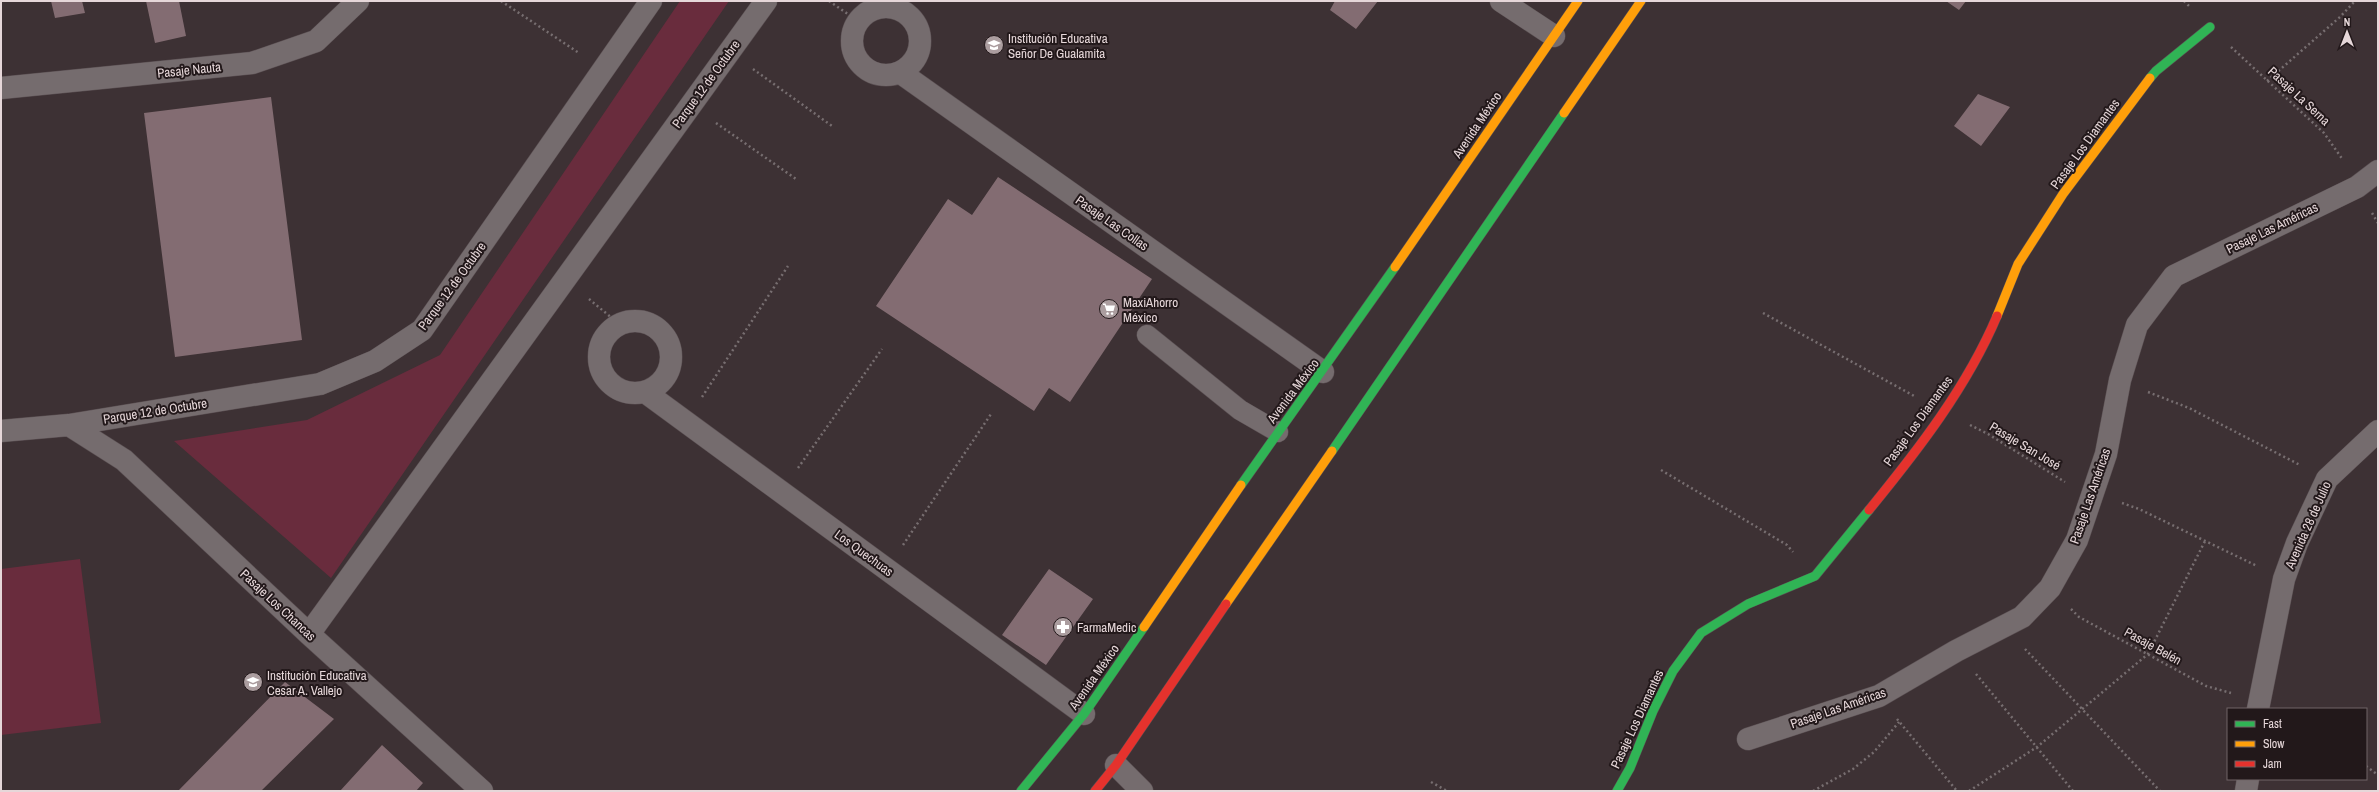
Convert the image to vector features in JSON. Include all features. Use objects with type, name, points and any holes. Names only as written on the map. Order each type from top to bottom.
[{"type":"main road","name":"Avenida México","points":[[1021,791],[1084,714],[1278,432],[1323,372],[1578,1]]},
{"type":"main road","points":[[1095,791],[1116,765],[1641,1]]},
{"type":"main road","name":"Pasaje Los Diamantes","points":[[1617,791],[1630,768],[1653,711],[1666,684],[1701,633],[1748,604],[1815,576],[1872,506],[1942,412],[1984,346],[2018,264],[2063,194],[2156,71],[2210,27]]},
{"type":"street","name":"Pasaje Nauta","points":[[1,88],[252,63],[316,41],[358,1]]},
{"type":"street","name":"Parque 12 de Octubre","points":[[1,431],[70,425],[320,384],[375,360],[422,330],[651,1]]},
{"type":"street","name":"Parque 12 de Octubre","points":[[309,634],[766,1]]},
{"type":"street","points":[[1501,1],[1554,36]]},
{"type":"street","points":[[883,7],[892,7],[910,16],[920,32],[920,51],[910,67],[901,73],[884,76],[866,70],[860,64],[852,47],[854,30],[858,21],[869,12],[883,7]]},
{"type":"street","name":"Pasaje Las Collas","points":[[901,73],[1323,372]]},
{"type":"street","name":"Pasaje Las Américas","points":[[1748,739],[1879,696],[1956,651],[2022,616],[2050,588],[2078,540],[2106,454],[2120,380],[2137,324],[2174,276],[2357,186],[2378,171]]},
{"type":"street","points":[[632,320],[645,322],[658,328],[669,344],[671,364],[666,376],[657,386],[645,392],[631,393],[618,389],[608,381],[601,369],[598,356],[601,343],[608,332],[619,324],[632,320]]},
{"type":"street","name":"Los Quechuas","points":[[645,392],[1084,714]]},
{"type":"street","name":"Pasaje Los Chancas","points":[[70,425],[124,460],[309,634],[482,791]]},
{"type":"street","name":"Avenida 28 de Julio","points":[[2258,705],[2284,579],[2297,543],[2327,479],[2378,431]]},
{"type":"street","points":[[1116,765],[1142,791]]},
{"type":"street","points":[[2246,791],[2248,780]]},
{"type":"lane","points":[[1148,335],[1240,410],[1278,432]]},
{"type":"path","points":[[501,1],[603,70]]},
{"type":"path","points":[[829,1],[858,21]]},
{"type":"path","name":"Pasaje La Serna","points":[[2184,1],[2267,81],[2324,133],[2352,172],[2357,186],[2378,223]]},
{"type":"path","points":[[2267,81],[2340,17],[2355,1]]},
{"type":"path","points":[[730,52],[832,126]]},
{"type":"path","points":[[691,105],[796,179]]},
{"type":"path","points":[[685,422],[788,266]]},
{"type":"path","points":[[565,279],[619,324]]},
{"type":"path","name":"Pasaje San José","points":[[1763,313],[1942,412],[1988,434],[2076,489],[2139,509],[2284,579]]},
{"type":"path","points":[[781,492],[882,349]]},
{"type":"path","points":[[2120,380],[2189,408],[2327,479]]},
{"type":"path","points":[[886,569],[991,414]]},
{"type":"path","points":[[1661,470],[1787,545],[1815,576]]},
{"type":"path","points":[[1969,791],[2037,748],[2148,654],[2205,541]]},
{"type":"path","name":"Pasaje Belén","points":[[2050,588],[2079,616],[2206,686],[2258,705]]},
{"type":"path","points":[[2003,625],[2160,791]]},
{"type":"path","points":[[1956,651],[2073,791]]},
{"type":"path","points":[[1879,696],[1957,791]]},
{"type":"path","points":[[1813,791],[1853,769],[1874,752],[1899,722]]},
{"type":"path","points":[[2367,767],[2378,775]]},
{"type":"path","points":[[1431,782],[1447,791]]},
{"type":"path","points":[[2153,791],[2156,788]]},
{"type":"shaded area","points":[[680,1],[729,1],[331,578],[174,441],[307,420],[440,355]]},
{"type":"shaded area","points":[[80,559],[101,723],[1,735],[1,569]]},
{"type":"building","points":[[51,1],[82,1],[85,13],[55,18]]},
{"type":"building","points":[[146,1],[179,1],[186,36],[155,43]]},
{"type":"building","points":[[1335,1],[1378,1],[1356,29],[1330,10]]},
{"type":"building","points":[[1946,1],[1966,1],[1959,10]]},
{"type":"building","points":[[1978,94],[2010,107],[1981,146],[1954,126]]},
{"type":"building","points":[[271,97],[302,340],[175,357],[144,113]]},
{"type":"building","points":[[998,177],[1152,279],[1070,402],[1049,388],[1034,411],[876,306],[948,199],[972,215]]},
{"type":"building","points":[[1049,569],[1093,599],[1046,665],[1002,635]]},
{"type":"building","points":[[285,682],[334,719],[261,791],[178,791]]},
{"type":"building","points":[[382,745],[423,783],[416,791],[340,791]]},
{"type":"traffic: fast","points":[[2150,78],[2156,71],[2210,27]]},
{"type":"traffic: fast","points":[[1332,451],[1564,113]]},
{"type":"traffic: fast","points":[[1241,485],[1395,267]]},
{"type":"traffic: fast","points":[[1617,791],[1630,768],[1653,711],[1673,671],[1701,633],[1748,604],[1815,576],[1869,510]]},
{"type":"traffic: fast","points":[[1021,791],[1084,714],[1144,627]]},
{"type":"traffic: slow","points":[[1395,267],[1578,1]]},
{"type":"traffic: slow","points":[[1564,113],[1641,1]]},
{"type":"traffic: slow","points":[[1997,316],[2018,264],[2063,194],[2150,78]]},
{"type":"traffic: slow","points":[[1226,604],[1332,451]]},
{"type":"traffic: slow","points":[[1144,627],[1241,485]]},
{"type":"traffic: jam","points":[[1869,510],[1923,441],[1956,393],[1985,342],[1997,316]]},
{"type":"traffic: jam","points":[[1095,791],[1116,765],[1226,604]]},
{"type":"place","name":"Institución Educativa Señor De Gualamita","points":[[994,45]]},
{"type":"place","name":"MaxiAhorro México","points":[[1109,309]]},
{"type":"place","name":"FarmaMedic","points":[[1063,627]]},
{"type":"place","name":"Institución Educativa Cesar A. Vallejo","points":[[253,682]]}]
